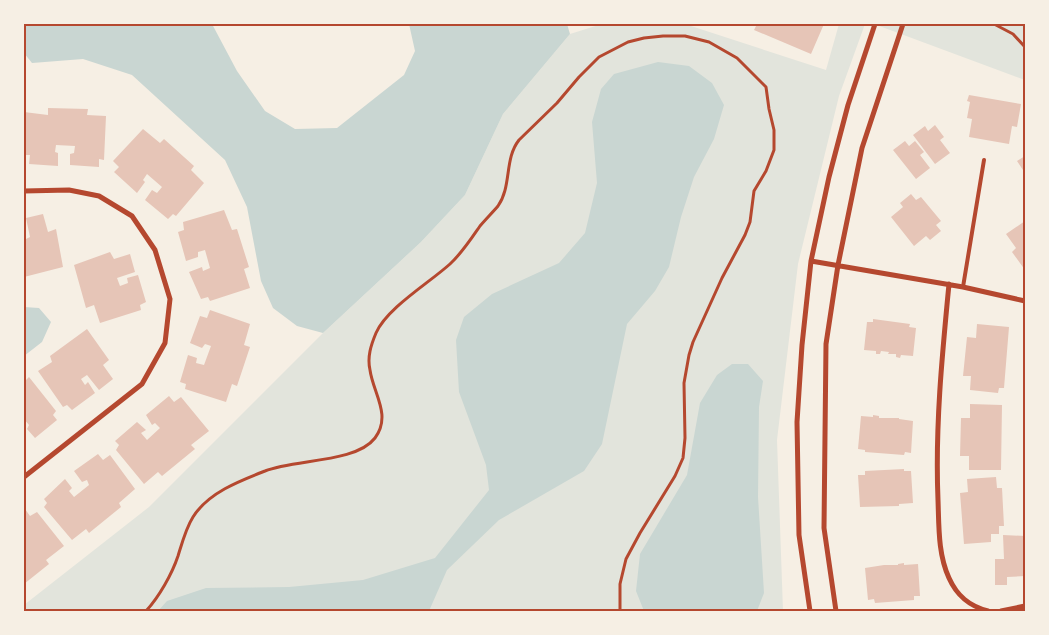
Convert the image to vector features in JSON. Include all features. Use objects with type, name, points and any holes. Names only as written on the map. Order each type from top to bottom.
[{"type":"street","points":[[810,611],[799,535],[797,422],[802,345],[811,261],[829,178],[848,105],[875,24]]},
{"type":"street","points":[[836,611],[824,528],[826,344],[838,264],[862,148],[903,24]]},
{"type":"street","points":[[24,191],[69,190],[99,196],[132,216],[155,250],[170,299],[165,343],[142,384],[24,477]]},
{"type":"street","points":[[811,261],[838,264],[948,284],[1025,300]]},
{"type":"street","points":[[948,284],[939,391],[937,442],[939,542],[943,563],[955,590],[965,602],[976,608],[988,611]]},
{"type":"street","points":[[1001,611],[1025,606]]},
{"type":"lane","points":[[963,287],[984,160]]},
{"type":"path","points":[[994,24],[1013,34],[1025,47]]},
{"type":"path","points":[[146,611],[154,602],[177,558],[192,519],[207,500],[267,470],[295,463],[347,455],[368,446],[376,437],[383,416],[372,380],[369,357],[370,348],[377,330],[409,297],[458,256],[498,206],[506,190],[511,154],[519,140],[557,103],[599,57],[628,42],[644,38],[685,36],[709,42],[728,52],[766,87],[774,130],[774,150],[766,170],[754,191],[750,222],[745,235],[722,278],[696,333],[688,355],[684,383],[685,438],[683,458],[675,476],[626,559],[620,584],[620,611]]},
{"type":"shaded area","points":[[24,24],[212,24],[237,71],[265,111],[295,129],[337,128],[404,75],[415,51],[409,24],[567,24],[570,34],[503,114],[465,195],[421,242],[323,333],[297,326],[273,308],[261,281],[247,207],[225,160],[132,75],[83,59],[32,63],[24,53]]},
{"type":"shaded area","points":[[602,24],[675,24],[691,26],[826,70],[839,24],[865,24],[839,96],[798,264],[777,440],[783,611],[24,611],[24,605],[149,507],[323,333],[421,242],[465,195],[503,114],[570,34]]},
{"type":"shaded area","points":[[874,24],[1025,24],[1025,80]]},
{"type":"shaded area","points":[[658,62],[689,66],[712,83],[724,105],[714,139],[694,177],[681,217],[669,267],[655,291],[627,324],[602,444],[584,471],[499,520],[447,570],[429,611],[158,611],[167,601],[206,588],[289,587],[363,580],[435,558],[489,490],[486,465],[459,392],[456,340],[464,317],[492,294],[559,263],[585,233],[597,183],[592,122],[601,89],[614,74]]},
{"type":"shaded area","points":[[24,307],[39,308],[51,322],[42,342],[24,356]]},
{"type":"shaded area","points":[[732,364],[748,364],[763,381],[759,407],[758,497],[764,593],[757,611],[644,611],[636,591],[640,554],[687,475],[700,403],[717,375]]},
{"type":"building","points":[[757,24],[824,24],[811,54],[754,30]]},
{"type":"building","points":[[969,95],[1021,104],[1017,127],[1012,126],[1009,144],[969,137],[972,119],[967,118],[970,102],[967,101]]},
{"type":"building","points":[[48,108],[88,109],[87,115],[106,116],[104,160],[99,159],[99,167],[70,165],[70,154],[74,153],[75,146],[56,145],[55,152],[58,153],[58,166],[29,164],[30,155],[24,155],[24,112],[48,115]]},
{"type":"building","points":[[935,125],[944,137],[940,140],[950,153],[935,164],[913,135],[925,126],[928,131]]},
{"type":"building","points":[[143,129],[160,143],[164,139],[194,166],[191,170],[204,183],[176,216],[173,214],[168,219],[145,200],[152,190],[157,193],[162,187],[147,174],[143,180],[145,182],[137,193],[114,172],[119,167],[113,161]]},
{"type":"building","points":[[905,141],[909,146],[915,141],[924,152],[920,155],[930,168],[916,179],[893,150]]},
{"type":"building","points":[[1025,156],[1025,173],[1017,161]]},
{"type":"building","points":[[911,194],[916,200],[921,197],[941,221],[936,225],[941,231],[930,240],[926,236],[914,246],[891,217],[903,207],[900,203]]},
{"type":"building","points":[[224,210],[232,230],[237,229],[249,267],[244,269],[250,288],[210,301],[208,297],[201,299],[189,272],[202,267],[203,271],[210,268],[205,250],[198,252],[198,257],[186,261],[178,232],[184,230],[183,222]]},
{"type":"building","points":[[43,214],[48,232],[56,229],[63,267],[24,277],[24,240],[30,237],[26,218]]},
{"type":"building","points":[[1025,221],[1025,270],[1012,252],[1016,248],[1006,234]]},
{"type":"building","points":[[110,252],[114,259],[130,254],[135,272],[117,278],[120,286],[128,283],[127,278],[138,275],[146,302],[140,305],[141,310],[100,323],[94,305],[86,308],[74,265]]},
{"type":"building","points":[[210,310],[250,324],[244,345],[250,347],[237,386],[232,384],[226,402],[185,389],[186,384],[180,382],[188,355],[197,358],[196,363],[204,365],[211,346],[205,344],[202,348],[190,343],[200,316],[207,318]]},
{"type":"building","points":[[873,319],[910,324],[909,327],[916,328],[913,356],[901,355],[900,358],[896,357],[896,354],[888,354],[889,352],[881,351],[880,354],[876,354],[876,351],[864,350],[867,322],[873,322]]},
{"type":"building","points":[[977,324],[1009,327],[1004,388],[999,388],[998,393],[970,390],[971,376],[963,376],[967,337],[976,338]]},
{"type":"building","points":[[87,329],[109,360],[103,365],[113,379],[99,390],[87,375],[81,379],[85,385],[88,382],[95,393],[72,410],[67,405],[63,407],[38,371],[52,362],[50,356]]},
{"type":"building","points":[[29,377],[56,411],[53,415],[57,420],[35,438],[27,429],[29,425],[24,419],[24,382]]},
{"type":"building","points":[[169,396],[174,402],[181,397],[209,431],[191,445],[195,449],[162,476],[158,472],[144,484],[116,450],[119,445],[115,441],[137,422],[146,430],[141,433],[147,440],[160,428],[155,423],[152,425],[146,415]]},
{"type":"building","points":[[970,404],[1002,405],[1001,470],[969,470],[969,456],[960,456],[961,418],[970,418]]},
{"type":"building","points":[[873,415],[879,416],[879,418],[899,418],[913,421],[911,453],[905,452],[904,455],[865,452],[865,450],[858,449],[861,416],[873,417]]},
{"type":"building","points":[[98,454],[103,460],[110,455],[135,489],[119,503],[121,507],[89,533],[86,529],[72,540],[44,507],[47,503],[44,499],[65,479],[72,488],[69,491],[74,497],[89,485],[87,480],[82,482],[74,471]]},
{"type":"building","points":[[904,469],[904,471],[911,471],[913,503],[899,504],[899,506],[860,507],[858,475],[865,475],[865,471]]},
{"type":"building","points":[[996,477],[997,488],[1002,488],[1004,526],[999,526],[999,534],[991,534],[991,542],[964,544],[960,493],[968,492],[967,479]]},
{"type":"building","points":[[25,509],[30,516],[37,512],[64,546],[46,560],[49,564],[24,584]]},
{"type":"building","points":[[1003,535],[1025,536],[1025,576],[1007,577],[1007,585],[995,585],[995,559],[1004,559]]},
{"type":"building","points":[[904,563],[904,565],[918,564],[920,596],[914,596],[914,600],[875,603],[874,599],[868,600],[865,568]]}]
